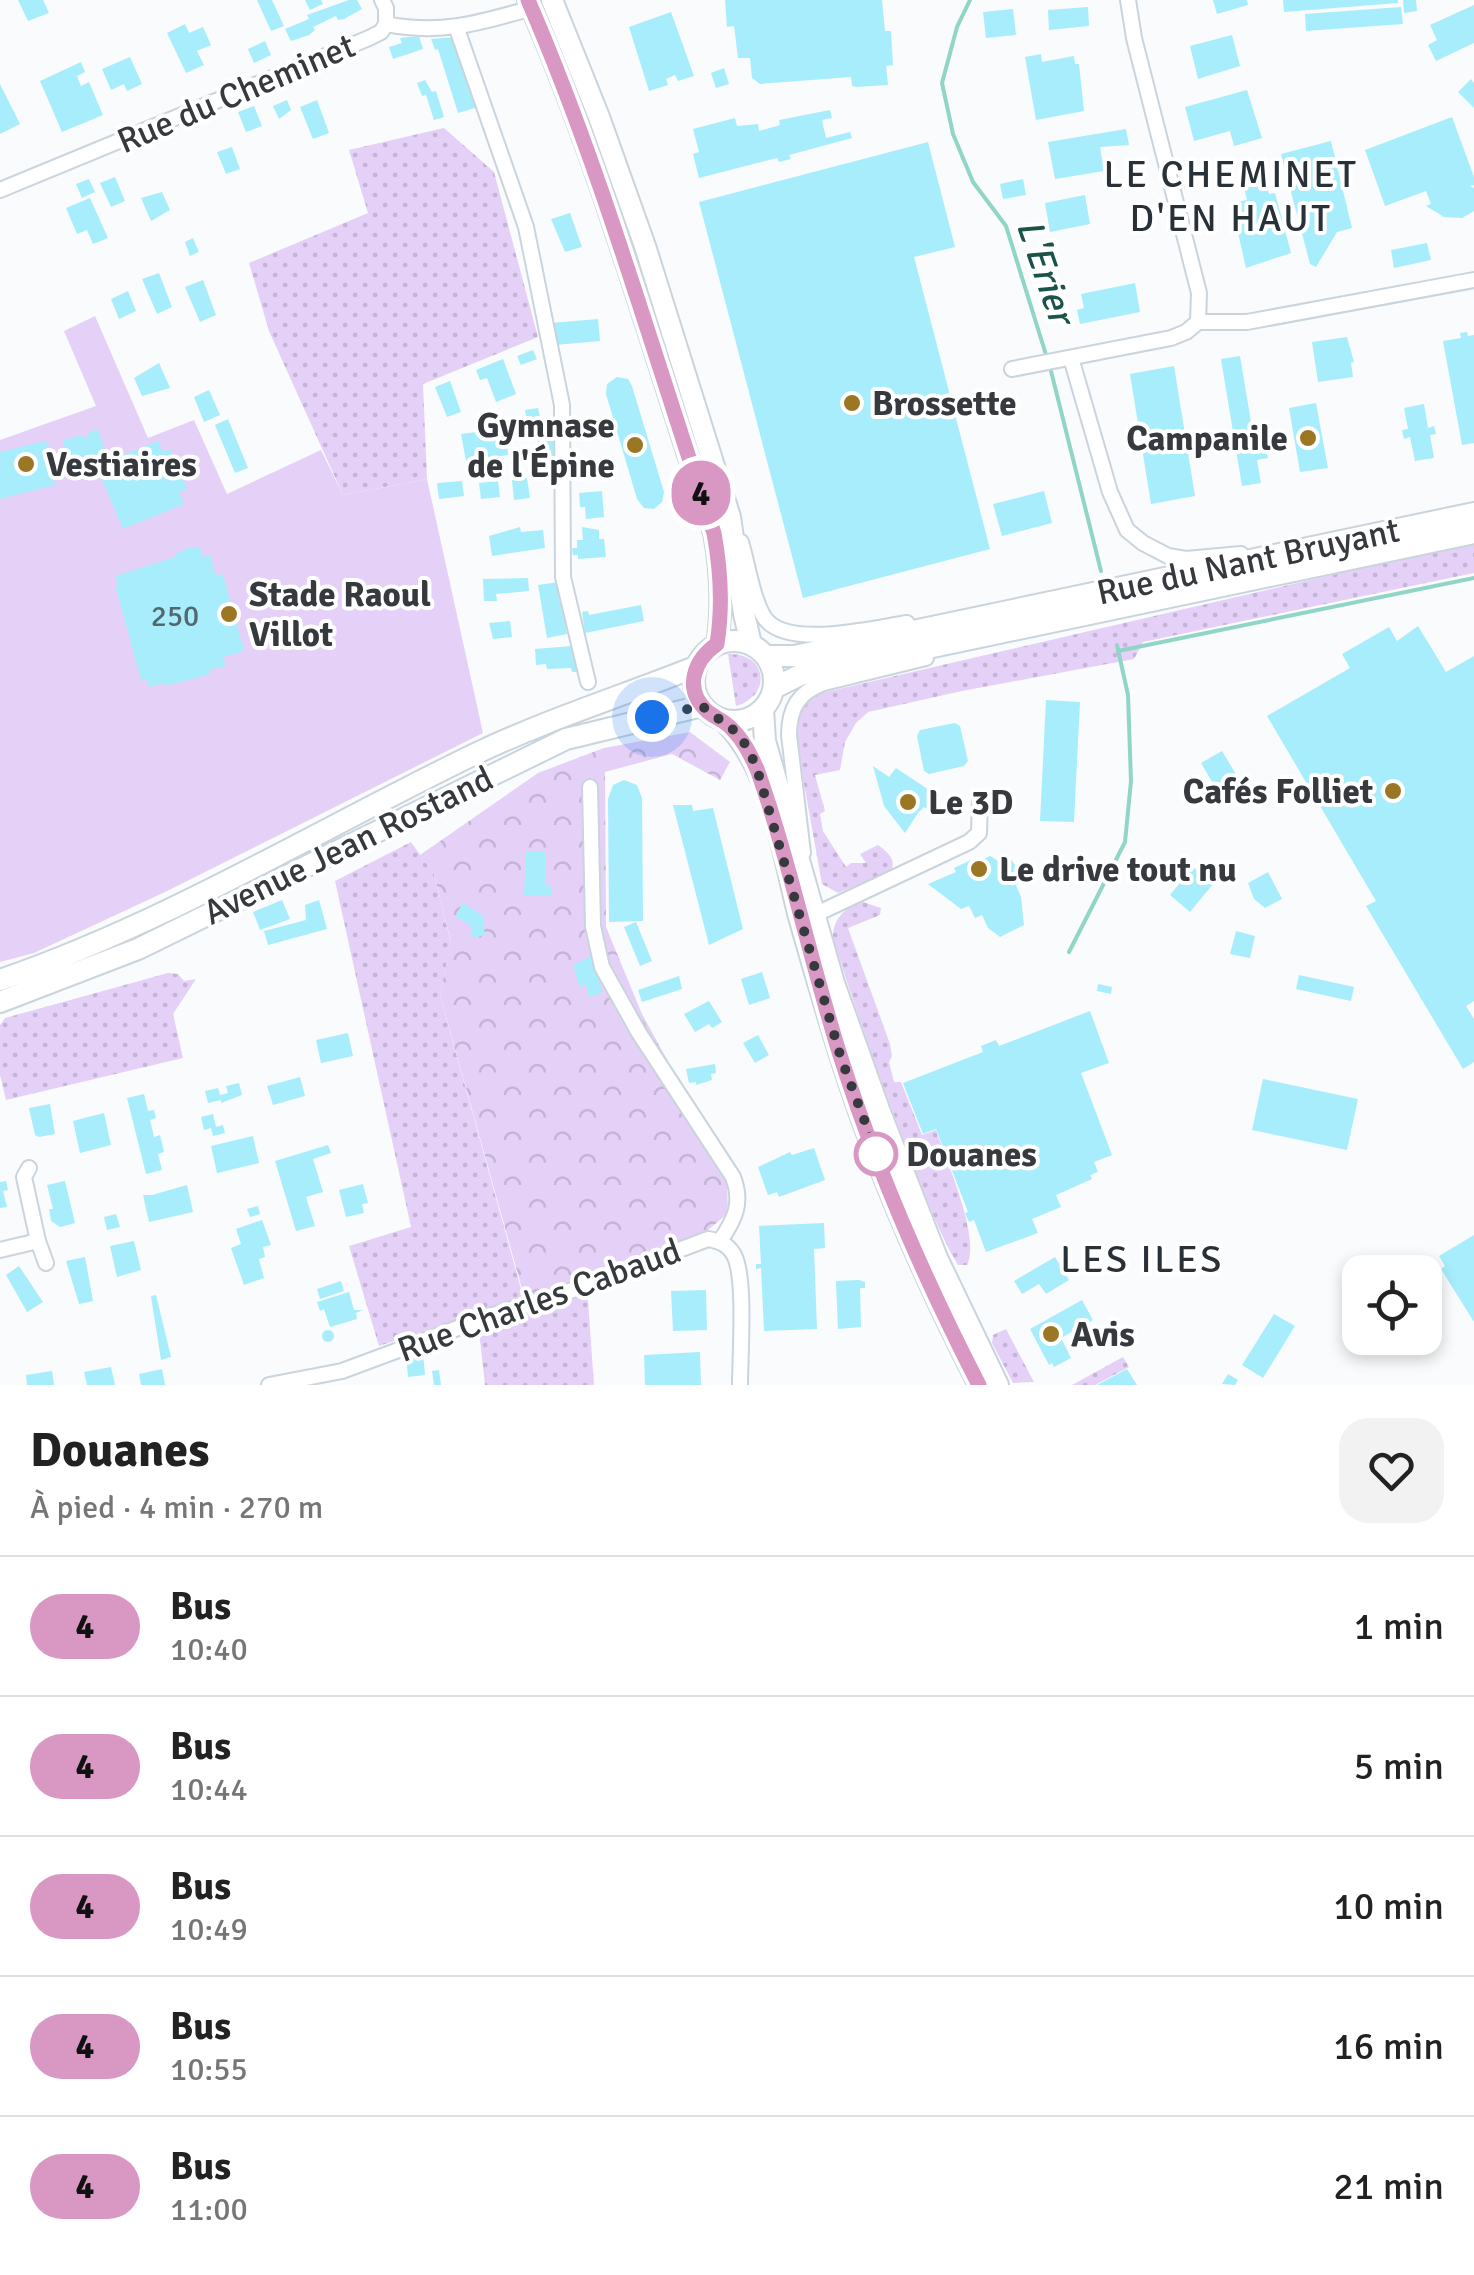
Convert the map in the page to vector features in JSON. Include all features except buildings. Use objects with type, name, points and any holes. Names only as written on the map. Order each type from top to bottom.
[{"type":"main road","points":[[552,0],[600,117],[646,246],[730,517],[744,614],[759,650],[774,671],[774,688],[763,710],[765,742],[802,868],[807,918],[841,1058],[912,1241],[978,1385]]},
{"type":"main road","points":[[530,4],[580,125],[714,533],[721,570],[717,644],[734,640],[759,650]]},
{"type":"main road","name":"Rue du Nant Bruyant","points":[[759,650],[794,656],[1474,513]]},
{"type":"main road","name":"Rue du Nant Bruyant","points":[[774,688],[800,675],[1474,532]]},
{"type":"main road","name":"Avenue Jean Rostand","points":[[0,980],[60,959],[135,925],[476,753],[695,667],[717,644]]},
{"type":"main road","points":[[695,667],[693,681],[702,706],[724,720],[748,748],[757,769],[807,918],[936,1258],[998,1385]]},
{"type":"main road","name":"Avenue Jean Rostand","points":[[0,1002],[138,948],[566,739],[702,706]]},
{"type":"main road","points":[[724,720],[738,722],[763,710]]},
{"type":"street","points":[[382,0],[386,24]]},
{"type":"street","points":[[1128,0],[1134,38],[1199,292],[1198,322]]},
{"type":"street","name":"Rue du Cheminet","points":[[0,190],[369,38],[382,32],[386,24],[412,29],[457,29],[530,4]]},
{"type":"street","points":[[457,29],[526,227],[562,405],[563,577],[588,682]]},
{"type":"street","points":[[1019,368],[1171,338],[1198,322],[1247,322],[1474,280]]},
{"type":"street","points":[[1071,358],[1116,511],[1135,538],[1159,553],[1186,559],[1318,546]]},
{"type":"street","name":"Rue du Nant Bruyant","points":[[730,517],[761,611],[771,626],[780,631],[812,635],[1022,609]]},
{"type":"street","name":"Rue du Nant Bruyant","points":[[802,868],[803,842],[789,735],[789,716],[798,699],[810,688],[1072,618]]},
{"type":"street","points":[[590,787],[593,926],[602,967],[639,1032],[733,1176],[739,1202],[734,1220],[720,1240]]},
{"type":"street","points":[[807,918],[969,842],[980,833],[980,800]]},
{"type":"street","points":[[29,1168],[24,1177],[46,1263]]},
{"type":"street","name":"Rue Charles Cabaud","points":[[269,1385],[342,1370],[708,1239],[720,1240],[731,1249],[739,1270],[740,1385]]},
{"type":"street","points":[[0,1250],[38,1241]]},
{"type":"green space","points":[[444,128],[494,172],[538,337],[423,384],[427,479],[343,495],[269,331],[249,263],[368,213],[349,150]]},
{"type":"green space","name":"Stade Raoul Villot","points":[[95,316],[148,438],[194,420],[227,494],[321,450],[343,495],[427,479],[483,733],[165,892],[34,953],[0,962],[0,440],[96,406],[64,331]]},
{"type":"green space","points":[[1474,542],[1474,573],[1143,642],[1134,659],[868,712],[845,742],[840,770],[815,775],[825,811],[820,814],[823,831],[846,867],[866,863],[860,854],[878,845],[890,856],[893,867],[838,893],[822,884],[794,728],[797,715],[813,695]]},
{"type":"green space","points":[[728,654],[751,660],[760,675],[756,693],[736,706]]},
{"type":"green space","points":[[690,732],[730,762],[720,780],[672,754],[605,772],[606,927],[642,1014],[727,1183],[728,1213],[707,1231],[524,1296],[440,995],[451,942],[434,874],[420,855],[538,773],[604,748]]},
{"type":"green space","points":[[411,842],[434,874],[451,943],[440,995],[523,1296],[586,1273],[594,1385],[485,1385],[477,1313],[379,1346],[349,1246],[411,1227],[335,881]]},
{"type":"green space","points":[[860,901],[881,908],[880,915],[848,928],[890,1044],[894,1082],[901,1082],[922,1135],[936,1130],[954,1179],[969,1236],[967,1265],[958,1265],[928,1203],[881,1081],[833,938],[840,915]]},
{"type":"green space","points":[[168,973],[178,974],[184,981],[196,979],[173,1014],[183,1058],[6,1100],[0,1075],[0,1025],[5,1018]]},
{"type":"green space","points":[[1006,1329],[1034,1382],[1013,1383],[992,1343],[993,1335]]},
{"type":"green space","points":[[1123,1357],[1129,1367],[1095,1385],[1072,1385]]},
{"type":"waterway","name":"L'Erier","points":[[970,0],[957,27],[942,83],[953,134],[973,182],[1006,226],[1047,358]]},
{"type":"waterway","name":"L'Erier","points":[[1050,367],[1101,571]]},
{"type":"waterway","points":[[1118,651],[1474,578]]},
{"type":"waterway","points":[[1069,952],[1125,842],[1131,781],[1128,695],[1117,645]]},
{"type":"bus line","name":"4","points":[[528,0],[580,125],[714,533],[721,570],[721,615],[717,644],[695,667],[695,694],[702,706],[736,732],[757,769],[841,1058],[868,1135],[979,1385]]},
{"type":"place","name":"Brossette","points":[[852,403]]},
{"type":"place","name":"Campanile","points":[[1308,438]]},
{"type":"place","name":"Gymnase de l'Épine","points":[[635,445]]},
{"type":"place","name":"Vestiaires","points":[[26,464]]},
{"type":"place","name":"Stade Raoul Villot","points":[[229,614]]},
{"type":"place","name":"Cafés Folliet","points":[[1393,791]]},
{"type":"place","name":"Le 3D","points":[[908,802]]},
{"type":"place","name":"Le drive tout nu","points":[[979,869]]},
{"type":"place","name":"Douanes","points":[[876,1154]]},
{"type":"place","name":"Avis","points":[[1051,1334]]},
{"type":"district","name":"LE CHEMINET D'EN HAUT","points":[[1231,196]]},
{"type":"district","name":"LES ILES","points":[[1142,1259]]},
{"type":"route","points":[[652,717],[702,706],[724,720],[748,748],[766,796],[841,1058],[883,1170],[876,1154]]}]
